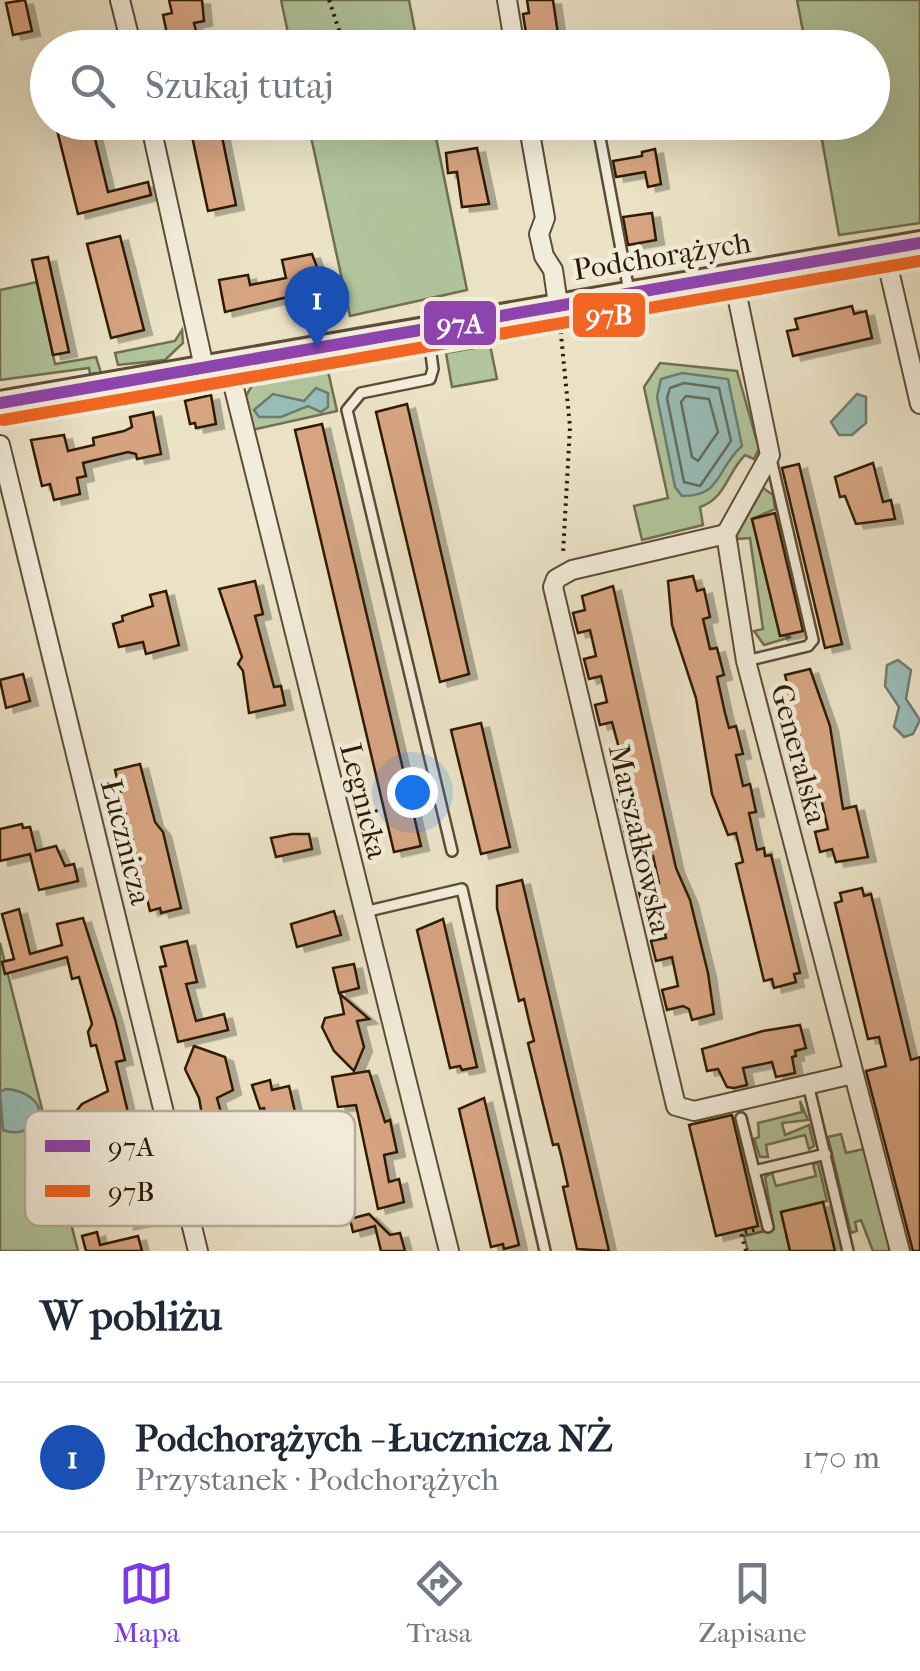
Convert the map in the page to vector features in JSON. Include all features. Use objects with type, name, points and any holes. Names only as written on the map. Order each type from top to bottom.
[{"type":"street","points":[[120,0],[128,30]]},
{"type":"street","points":[[507,0],[512,30]]},
{"type":"street","name":"Legnicka","points":[[155,140],[364,912],[449,1251]]},
{"type":"street","points":[[531,140],[545,218],[540,234],[544,256],[553,270],[558,304]]},
{"type":"street","name":"Podchorążych","points":[[0,403],[920,243]]},
{"type":"street","points":[[884,249],[920,404]]},
{"type":"street","points":[[562,572],[726,534],[770,455],[733,276]]},
{"type":"street","name":"Łucznicza","points":[[0,445],[164,1111]]},
{"type":"street","name":"Generalska","points":[[726,534],[746,661],[900,1251]]},
{"type":"street","name":"Marszałkowska","points":[[562,572],[553,587],[674,1102],[680,1110],[694,1111],[853,1074]]},
{"type":"street","name":"Łucznicza","points":[[192,1226],[198,1251]]},
{"type":"lane","points":[[600,140],[629,291]]},
{"type":"lane","points":[[428,330],[434,370],[430,379],[361,393],[348,410],[452,851]]},
{"type":"lane","points":[[746,661],[808,646],[813,640],[770,455]]},
{"type":"lane","points":[[364,912],[462,889],[546,1251]]},
{"type":"lane","points":[[808,1084],[848,1251]]},
{"type":"lane","points":[[741,1118],[768,1227]]},
{"type":"lane","points":[[754,1171],[826,1154]]},
{"type":"path","points":[[329,0],[338,30]]},
{"type":"path","points":[[558,304],[570,428],[562,572]]},
{"type":"path","points":[[746,1251],[741,1233],[768,1227]]},
{"type":"green space","points":[[281,0],[409,0],[415,30],[287,30]]},
{"type":"green space","points":[[797,0],[920,0],[920,223],[839,235],[822,140],[890,140],[890,30],[803,30]]},
{"type":"green space","points":[[312,140],[436,140],[467,290],[350,316]]},
{"type":"green space","points":[[37,282],[55,364],[96,357],[101,373],[90,374],[89,368],[0,380],[0,290]]},
{"type":"green space","points":[[182,330],[183,343],[165,360],[118,365],[115,353],[175,341]]},
{"type":"green space","points":[[490,345],[497,379],[452,387],[446,353]]},
{"type":"green space","points":[[660,363],[737,371],[759,449],[754,459],[745,455],[715,498],[700,507],[703,525],[642,540],[634,506],[668,498],[644,387]]},
{"type":"green space","points":[[328,371],[337,411],[252,430],[244,399],[253,384]]},
{"type":"green space","points":[[763,488],[773,495],[775,509],[752,519],[780,635],[791,637],[764,645],[754,631],[763,629],[750,538],[737,539]]},
{"type":"green space","points":[[0,943],[43,1111],[25,1111],[25,1226],[72,1226],[78,1251],[0,1251]]},
{"type":"green space","points":[[800,1101],[808,1120],[782,1123],[785,1135],[809,1125],[814,1146],[809,1149],[805,1135],[766,1145],[768,1157],[760,1157],[754,1139],[759,1137],[758,1123],[802,1112]]},
{"type":"green space","points":[[841,1134],[846,1153],[868,1148],[893,1251],[873,1251],[861,1220],[855,1222],[857,1231],[851,1233],[828,1137]]},
{"type":"green space","points":[[818,1163],[827,1201],[781,1212],[790,1251],[748,1251],[744,1236],[774,1229],[765,1177],[772,1173],[776,1186],[816,1176],[813,1164]]},
{"type":"water","points":[[682,373],[728,379],[742,446],[712,487],[682,496],[675,487],[657,397],[661,379]]},
{"type":"water","points":[[316,388],[328,393],[328,407],[321,412],[308,406],[281,417],[259,417],[254,410],[273,394],[304,401]]},
{"type":"water","points":[[857,394],[866,397],[866,423],[852,435],[839,435],[831,422]]},
{"type":"water","points":[[898,660],[911,670],[906,699],[920,720],[913,734],[904,737],[894,727],[899,707],[885,686],[887,665]]},
{"type":"water","points":[[19,1091],[35,1101],[40,1111],[25,1111],[25,1130],[3,1130],[0,1092]]},
{"type":"building","points":[[25,0],[32,30],[13,35],[6,3]]},
{"type":"building","points":[[169,0],[202,0],[204,21],[194,23],[196,30],[166,30],[163,15],[172,13]]},
{"type":"building","points":[[527,0],[553,0],[557,30],[526,30],[523,14],[529,13]]},
{"type":"building","points":[[60,140],[95,140],[108,192],[148,182],[151,195],[78,214]]},
{"type":"building","points":[[193,140],[223,140],[236,205],[208,211]]},
{"type":"building","points":[[477,148],[489,204],[462,207],[457,172],[448,173],[446,153]]},
{"type":"building","points":[[655,149],[661,184],[648,187],[645,172],[616,177],[613,161],[642,156],[642,152]]},
{"type":"building","points":[[652,213],[656,240],[628,245],[623,217]]},
{"type":"building","points":[[120,236],[144,330],[111,338],[87,244]]},
{"type":"building","points":[[312,254],[325,288],[225,312],[219,280],[248,275],[250,285],[286,278],[282,260]]},
{"type":"building","points":[[48,257],[69,352],[53,355],[32,260]]},
{"type":"building","points":[[852,306],[854,314],[866,311],[872,338],[793,356],[787,331],[798,329],[795,319]]},
{"type":"building","points":[[211,395],[216,424],[196,428],[195,423],[190,424],[185,401]]},
{"type":"building","points":[[407,404],[469,674],[440,682],[376,412]]},
{"type":"building","points":[[153,412],[161,454],[137,459],[136,454],[128,452],[83,463],[86,476],[77,478],[80,494],[54,500],[50,484],[42,486],[31,440],[64,435],[68,451],[94,445],[93,438],[132,427],[130,417]]},
{"type":"building","points":[[322,424],[421,846],[394,852],[295,430]]},
{"type":"building","points":[[873,463],[883,502],[891,500],[895,519],[856,524],[845,496],[840,497],[835,477]]},
{"type":"building","points":[[799,464],[842,644],[825,648],[782,468]]},
{"type":"building","points":[[775,513],[803,631],[780,636],[752,519]]},
{"type":"building","points":[[693,576],[697,591],[704,589],[710,617],[703,619],[710,649],[717,648],[724,675],[717,677],[725,713],[729,728],[736,726],[743,754],[736,755],[743,786],[750,784],[756,812],[749,813],[757,850],[764,848],[765,856],[771,855],[800,973],[794,974],[796,982],[774,988],[772,979],[764,981],[736,864],[743,862],[736,833],[728,835],[712,794],[696,698],[672,625],[668,581]]},
{"type":"building","points":[[255,581],[263,614],[255,616],[274,687],[281,686],[285,705],[249,713],[243,671],[238,664],[242,657],[219,589]]},
{"type":"building","points":[[613,586],[676,868],[690,900],[708,973],[714,1014],[692,1020],[689,1009],[683,1006],[667,1010],[662,990],[678,986],[672,957],[656,961],[651,941],[666,938],[660,908],[644,912],[639,892],[659,883],[653,856],[645,857],[642,843],[628,846],[612,775],[625,771],[612,722],[600,725],[595,705],[607,702],[601,676],[589,679],[584,659],[596,656],[590,630],[578,633],[573,613],[585,610],[582,596]]},
{"type":"building","points":[[166,591],[179,645],[146,654],[143,642],[119,647],[113,624],[123,621],[122,616],[153,606],[150,595]]},
{"type":"building","points":[[810,669],[830,726],[843,809],[856,806],[868,857],[836,862],[832,849],[820,852],[815,832],[828,829],[819,790],[813,791],[809,776],[802,778],[795,750],[803,749],[795,718],[788,720],[782,692],[789,691],[785,675]]},
{"type":"building","points":[[23,674],[30,701],[6,708],[0,680]]},
{"type":"building","points":[[481,723],[510,847],[481,854],[451,730]]},
{"type":"building","points":[[140,764],[155,822],[163,832],[181,908],[161,913],[160,908],[150,911],[115,770]]},
{"type":"building","points":[[22,824],[23,828],[30,827],[36,851],[56,846],[65,866],[74,864],[78,881],[39,890],[30,854],[0,861],[0,829]]},
{"type":"building","points":[[309,834],[312,849],[276,857],[271,838]]},
{"type":"building","points":[[522,880],[609,1251],[577,1249],[563,1187],[568,1186],[561,1155],[558,1144],[553,1145],[528,1043],[534,1041],[524,999],[519,1001],[497,908],[497,886]]},
{"type":"building","points":[[862,888],[864,896],[871,894],[911,1060],[920,1057],[920,1251],[913,1251],[866,1071],[886,1066],[879,1037],[868,1039],[835,903],[842,901],[840,893]]},
{"type":"building","points":[[19,909],[30,954],[62,945],[57,924],[83,918],[125,1060],[116,1062],[128,1111],[77,1111],[82,1104],[108,1091],[96,1045],[91,1046],[88,1032],[92,1024],[79,977],[72,979],[67,957],[5,974],[2,962],[14,959],[2,914]]},
{"type":"building","points":[[334,911],[341,935],[297,947],[291,924]]},
{"type":"building","points":[[443,919],[477,1067],[462,1070],[460,1066],[450,1068],[417,930]]},
{"type":"building","points":[[187,941],[197,982],[186,984],[196,1021],[224,1014],[228,1030],[178,1042],[160,967],[166,966],[161,947]]},
{"type":"building","points":[[354,964],[359,988],[339,993],[333,968]]},
{"type":"building","points":[[340,994],[369,1019],[357,1021],[364,1047],[354,1071],[334,1051],[322,1027],[325,1018],[344,1014]]},
{"type":"building","points":[[800,1025],[806,1048],[795,1051],[796,1056],[792,1057],[795,1073],[776,1077],[772,1062],[743,1068],[747,1085],[734,1088],[727,1087],[718,1069],[707,1071],[702,1049]]},
{"type":"building","points":[[194,1046],[225,1057],[233,1090],[217,1098],[221,1111],[201,1111],[185,1069]]},
{"type":"building","points":[[369,1071],[385,1122],[390,1120],[397,1152],[384,1155],[389,1182],[399,1179],[404,1202],[378,1209],[356,1105],[338,1107],[332,1077]]},
{"type":"building","points":[[270,1080],[272,1090],[289,1086],[295,1111],[260,1109],[252,1085]]},
{"type":"building","points":[[484,1098],[519,1245],[504,1249],[503,1244],[491,1247],[459,1109]]},
{"type":"building","points":[[732,1115],[758,1226],[716,1236],[689,1125]]},
{"type":"building","points":[[823,1202],[835,1251],[790,1251],[781,1212]]},
{"type":"building","points":[[369,1214],[390,1235],[400,1233],[405,1251],[381,1251],[375,1226],[353,1232],[355,1218]]},
{"type":"building","points":[[97,1232],[100,1245],[138,1236],[142,1251],[86,1251],[82,1236]]},
{"type":"transit line","name":"97A","points":[[0,403],[920,243]]},
{"type":"transit line","name":"97B","points":[[3,420],[920,261]]},
{"type":"place","name":"Podchorążych - Łucznicza NŻ","points":[[317,348]]}]
